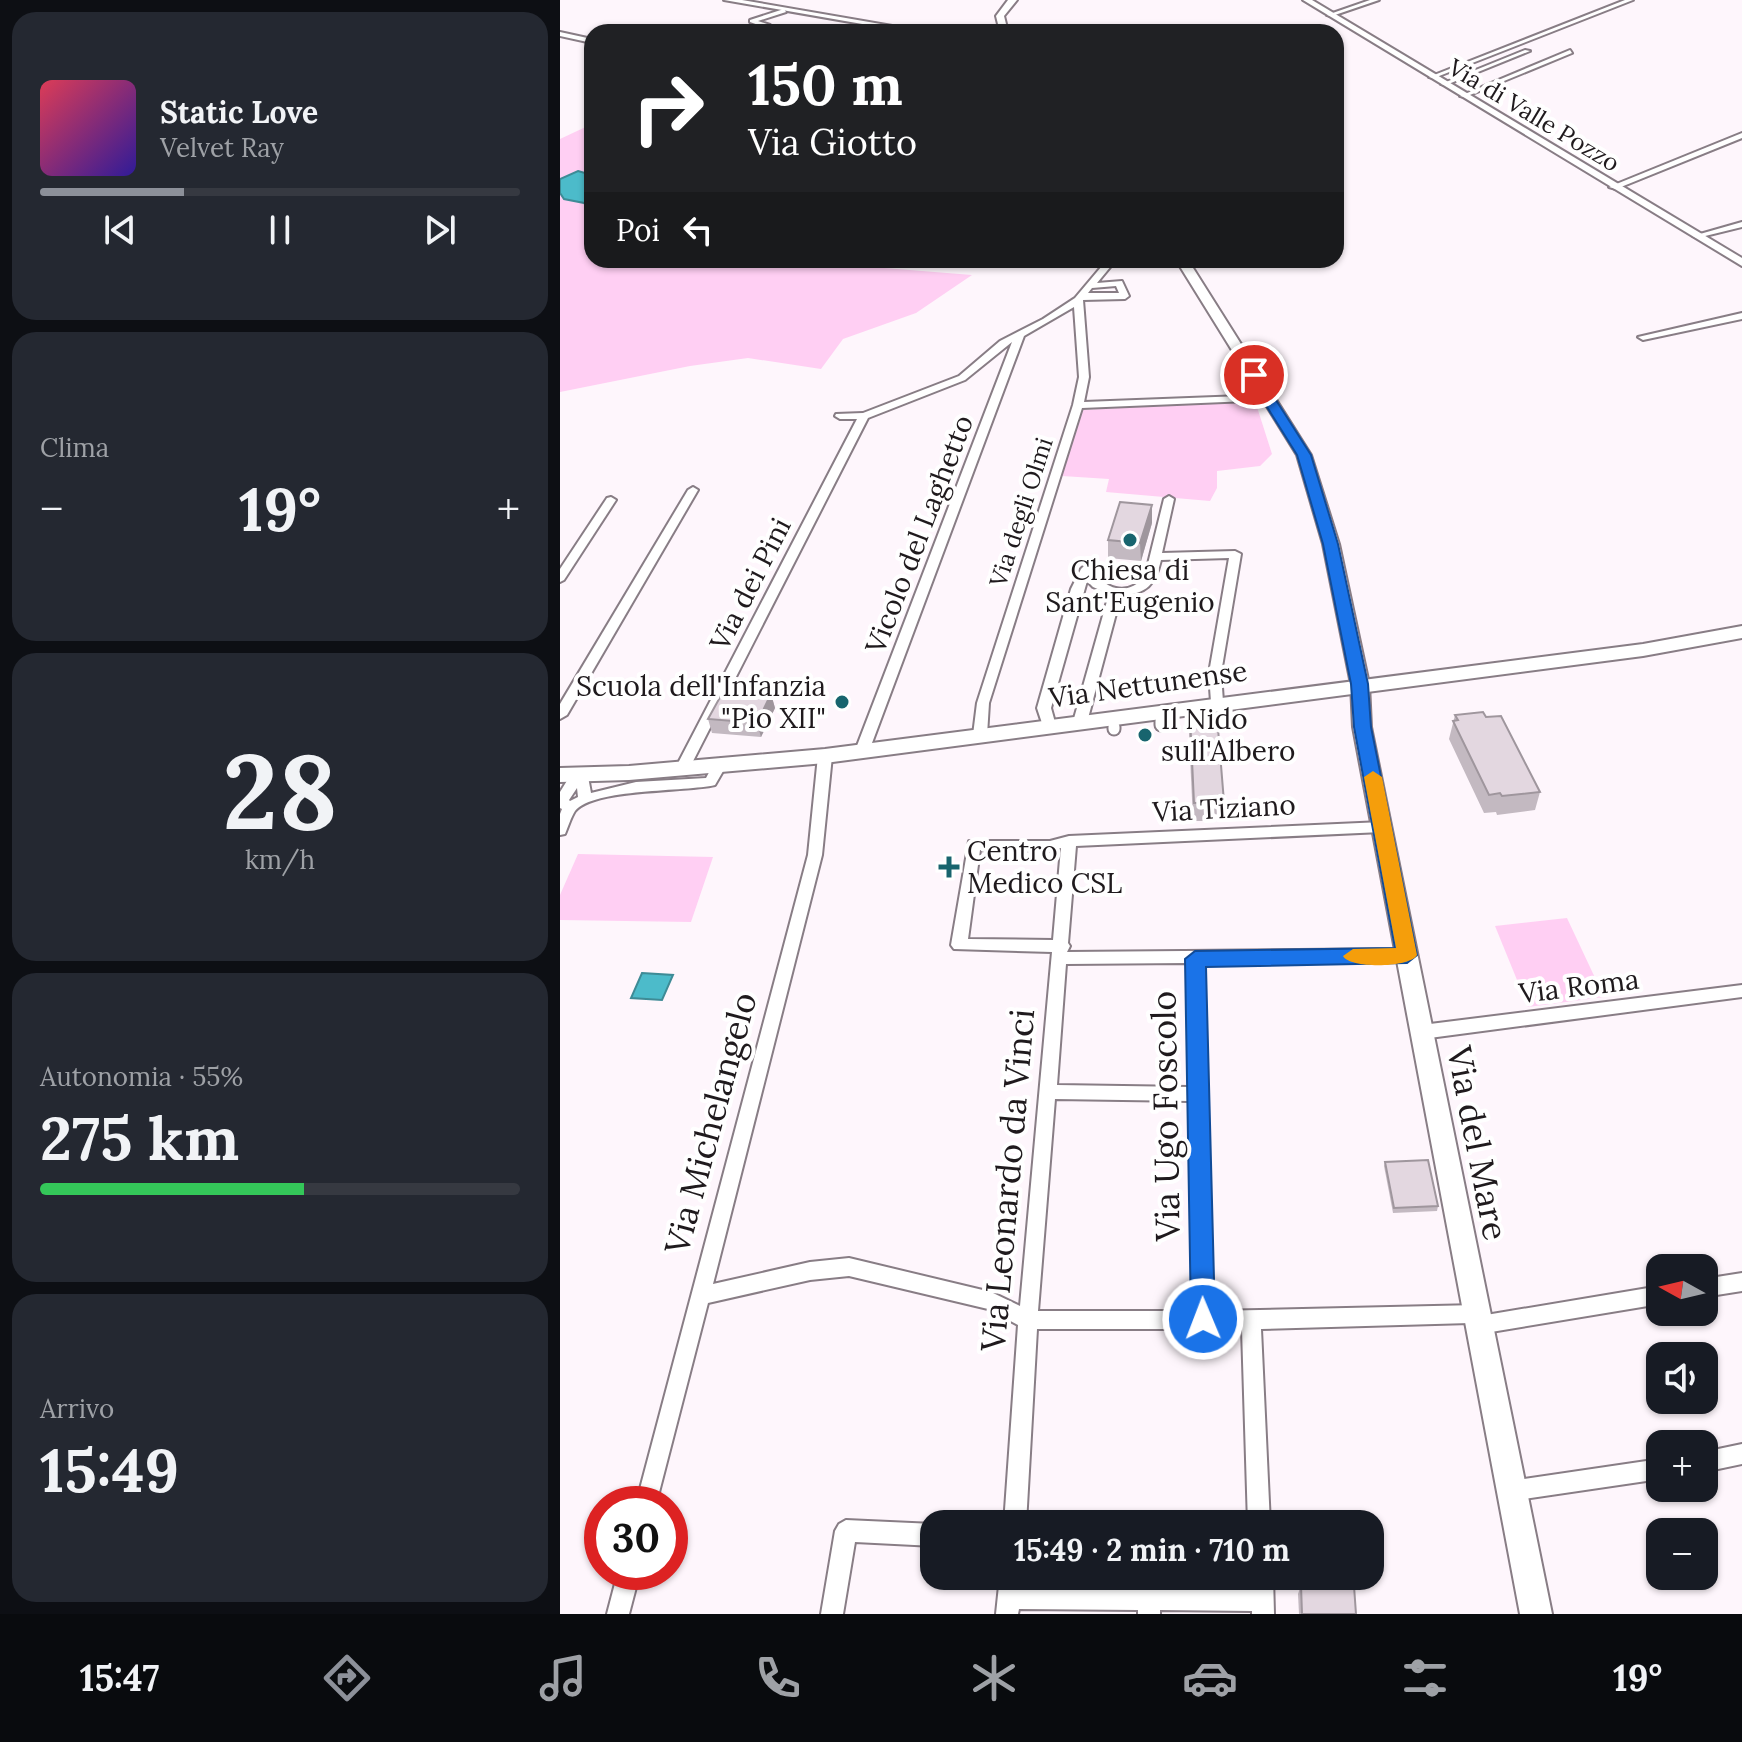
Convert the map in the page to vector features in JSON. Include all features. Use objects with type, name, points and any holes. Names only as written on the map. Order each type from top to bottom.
[{"type":"main road","points":[[1002,24],[1000,16],[1013,0]]},
{"type":"main road","name":"Via del Mare","points":[[1187,268],[1304,455],[1331,544],[1360,684],[1362,727],[1536,1614]]},
{"type":"main road","name":"Via Nettunense","points":[[574,774],[682,769],[825,756],[1217,702],[1643,650],[1742,632]]},
{"type":"street","points":[[728,0],[870,24]]},
{"type":"street","name":"Via di Valle Pozzo","points":[[1307,0],[1742,263]]},
{"type":"street","points":[[1330,15],[1376,0]]},
{"type":"street","points":[[1432,77],[1630,0]]},
{"type":"street","points":[[762,24],[752,21],[784,11]]},
{"type":"street","points":[[560,34],[584,39]]},
{"type":"street","points":[[1444,84],[1527,51]]},
{"type":"street","points":[[1463,96],[1570,52]]},
{"type":"street","points":[[1613,187],[1742,135]]},
{"type":"street","points":[[1697,236],[1742,224]]},
{"type":"street","name":"Vicolo del Laghetto","points":[[840,416],[864,416],[958,381],[999,345],[1080,298],[1106,268]]},
{"type":"street","points":[[1080,298],[1125,296],[1119,283],[1091,286]]},
{"type":"street","name":"Via degli Olmi","points":[[980,735],[983,703],[1078,405],[1084,377],[1080,298]]},
{"type":"street","points":[[1643,337],[1742,316]]},
{"type":"street","name":"Vicolo del Laghetto","points":[[862,751],[1020,334]]},
{"type":"street","points":[[1078,405],[1268,398]]},
{"type":"street","name":"Via dei Pini","points":[[682,769],[864,416]]},
{"type":"street","points":[[560,715],[693,490]]},
{"type":"street","points":[[1049,726],[1044,708],[1077,589],[1087,569],[1096,584],[1116,591],[1133,590],[1145,585],[1156,557],[1169,499]]},
{"type":"street","points":[[560,578],[611,500]]},
{"type":"street","points":[[1156,557],[1235,554],[1215,673],[1217,702]]},
{"type":"street","points":[[1080,722],[1116,591]]},
{"type":"street","name":"Via Michelangelo","points":[[651,1486],[815,855],[825,756]]},
{"type":"street","points":[[560,830],[570,807],[585,799],[636,787],[710,782],[719,766]]},
{"type":"street","points":[[574,774],[585,799]]},
{"type":"street","points":[[570,807],[561,802],[574,774]]},
{"type":"street","name":"Via Tiziano","points":[[1061,952],[959,945],[974,845],[1050,846],[1069,841],[1382,827]]},
{"type":"street","name":"Via Leonardo da Vinci","points":[[1016,1510],[1028,1320],[1069,841]]},
{"type":"street","points":[[1061,952],[1195,959],[1407,955]]},
{"type":"street","name":"Via Ugo Foscolo","points":[[1195,959],[1203,1319]]},
{"type":"street","name":"Via Roma","points":[[1422,1032],[1742,991]]},
{"type":"street","points":[[1048,1092],[1198,1094]]},
{"type":"street","points":[[700,1296],[810,1271],[849,1267],[991,1301],[1028,1320],[1478,1319],[1646,1297]]},
{"type":"street","points":[[1718,1286],[1742,1282]]},
{"type":"street","points":[[1251,1320],[1258,1510]]},
{"type":"street","points":[[1718,1459],[1742,1454]]},
{"type":"street","points":[[1510,1491],[1646,1471]]},
{"type":"street","points":[[832,1614],[846,1531],[920,1534]]},
{"type":"street","points":[[618,1614],[624,1590]]},
{"type":"street","points":[[1009,1596],[1150,1596],[1263,1607]]},
{"type":"shaded area","points":[[584,128],[584,268],[884,268],[972,275],[916,313],[843,339],[821,369],[748,358],[690,366],[560,392],[560,139]]},
{"type":"shaded area","points":[[1251,401],[1257,407],[1272,454],[1260,466],[1217,471],[1217,488],[1210,501],[1106,492],[1109,479],[1062,476],[1081,410]]},
{"type":"shaded area","points":[[578,854],[713,857],[691,922],[560,920],[560,895]]},
{"type":"shaded area","points":[[1567,918],[1604,997],[1528,1007],[1495,926]]},
{"type":"water","points":[[578,171],[584,173],[584,203],[564,199],[560,193],[560,179]]},
{"type":"water","points":[[642,973],[673,975],[662,1000],[631,998]]},
{"type":"building","points":[[1120,502],[1152,505],[1140,543],[1108,540]]},
{"type":"building","points":[[724,690],[771,694],[757,723],[708,719]]},
{"type":"building","points":[[1483,712],[1486,717],[1501,716],[1540,792],[1489,795],[1453,721],[1458,720],[1455,715]]},
{"type":"building","points":[[1217,716],[1224,802],[1194,803],[1190,717]]},
{"type":"building","points":[[1428,1160],[1438,1206],[1394,1208],[1385,1162]]},
{"type":"building","points":[[1301,1590],[1354,1590],[1356,1614],[1302,1614]]},
{"type":"slow traffic","points":[[1353,956],[1407,955],[1373,777]]},
{"type":"place","name":"Chiesa di Sant'Eugenio","points":[[1130,540]]},
{"type":"place","name":"Scuola dell'Infanzia \"Pio XII\"","points":[[842,702]]},
{"type":"place","name":"Il Nido sull'Albero","points":[[1145,735]]},
{"type":"place","name":"Centro Medico CSL","points":[[949,867]]},
{"type":"route","points":[[1203,1319],[1195,959],[1407,955],[1362,727],[1360,684],[1331,544],[1304,455],[1254,375]]}]
